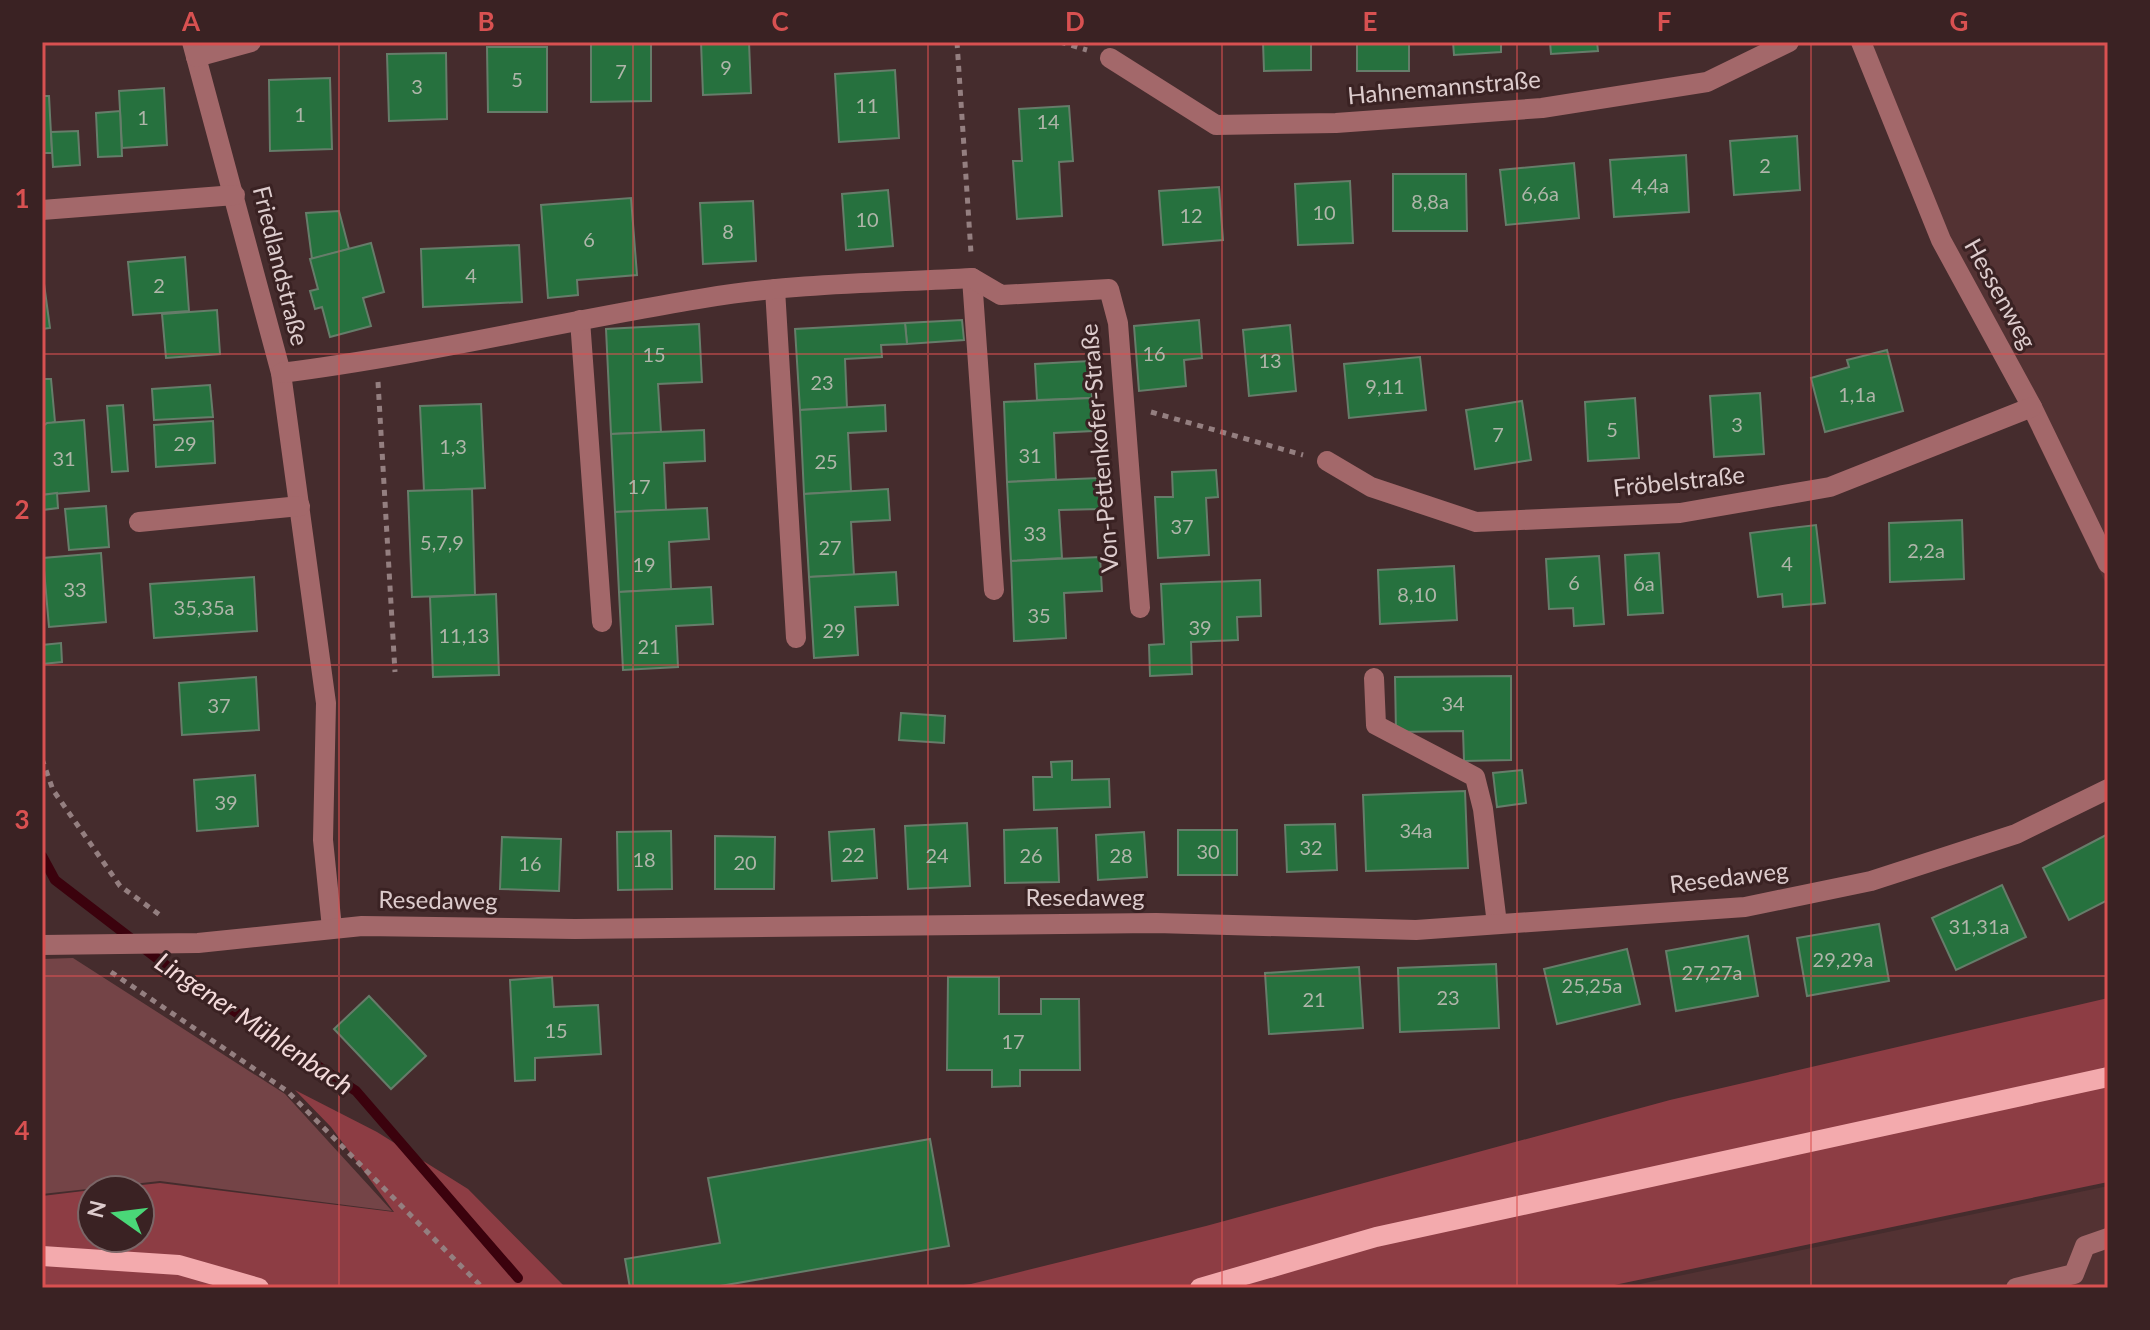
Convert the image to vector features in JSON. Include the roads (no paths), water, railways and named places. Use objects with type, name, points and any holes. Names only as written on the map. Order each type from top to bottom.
[{"type":"main road","points":[[1200,1288],[1376,1237],[2108,1077]]},
{"type":"main road","points":[[42,1256],[179,1265],[259,1288]]},
{"type":"street","points":[[194,49],[251,42]]},
{"type":"street","name":"Hahnemannstraße","points":[[1110,58],[1216,125],[1336,123],[1542,108],[1707,82],[1789,42]]},
{"type":"street","name":"Hessenweg","points":[[1861,42],[1941,240],[2032,407],[2108,564]]},
{"type":"street","name":"Friedlandstraße","points":[[194,49],[281,373],[326,703],[323,840],[332,928]]},
{"type":"street","points":[[42,210],[235,195]]},
{"type":"street","points":[[972,278],[994,590]]},
{"type":"street","name":"Von-Pettenkofer-Straße","points":[[281,373],[377,361],[580,320],[775,289],[972,278],[1001,295],[1109,289],[1118,323],[1126,405],[1140,608]]},
{"type":"street","points":[[775,289],[796,638]]},
{"type":"street","points":[[580,320],[602,622]]},
{"type":"street","name":"Fröbelstraße","points":[[1327,461],[1371,487],[1476,522],[1680,513],[1830,487],[2032,407]]},
{"type":"street","points":[[139,522],[300,506]]},
{"type":"street","points":[[1374,678],[1376,725],[1475,777],[1483,809],[1497,924]]},
{"type":"street","name":"Resedaweg","points":[[42,945],[194,943],[332,928],[1156,923],[1416,930],[1745,907],[1871,881],[2016,834],[2108,789]]},
{"type":"street","points":[[2016,1288],[2074,1274],[2085,1246],[2108,1238]]},
{"type":"waterway","name":"Lingener Mühlenbach","points":[[42,856],[55,880],[176,973],[356,1091],[518,1278]]}]
